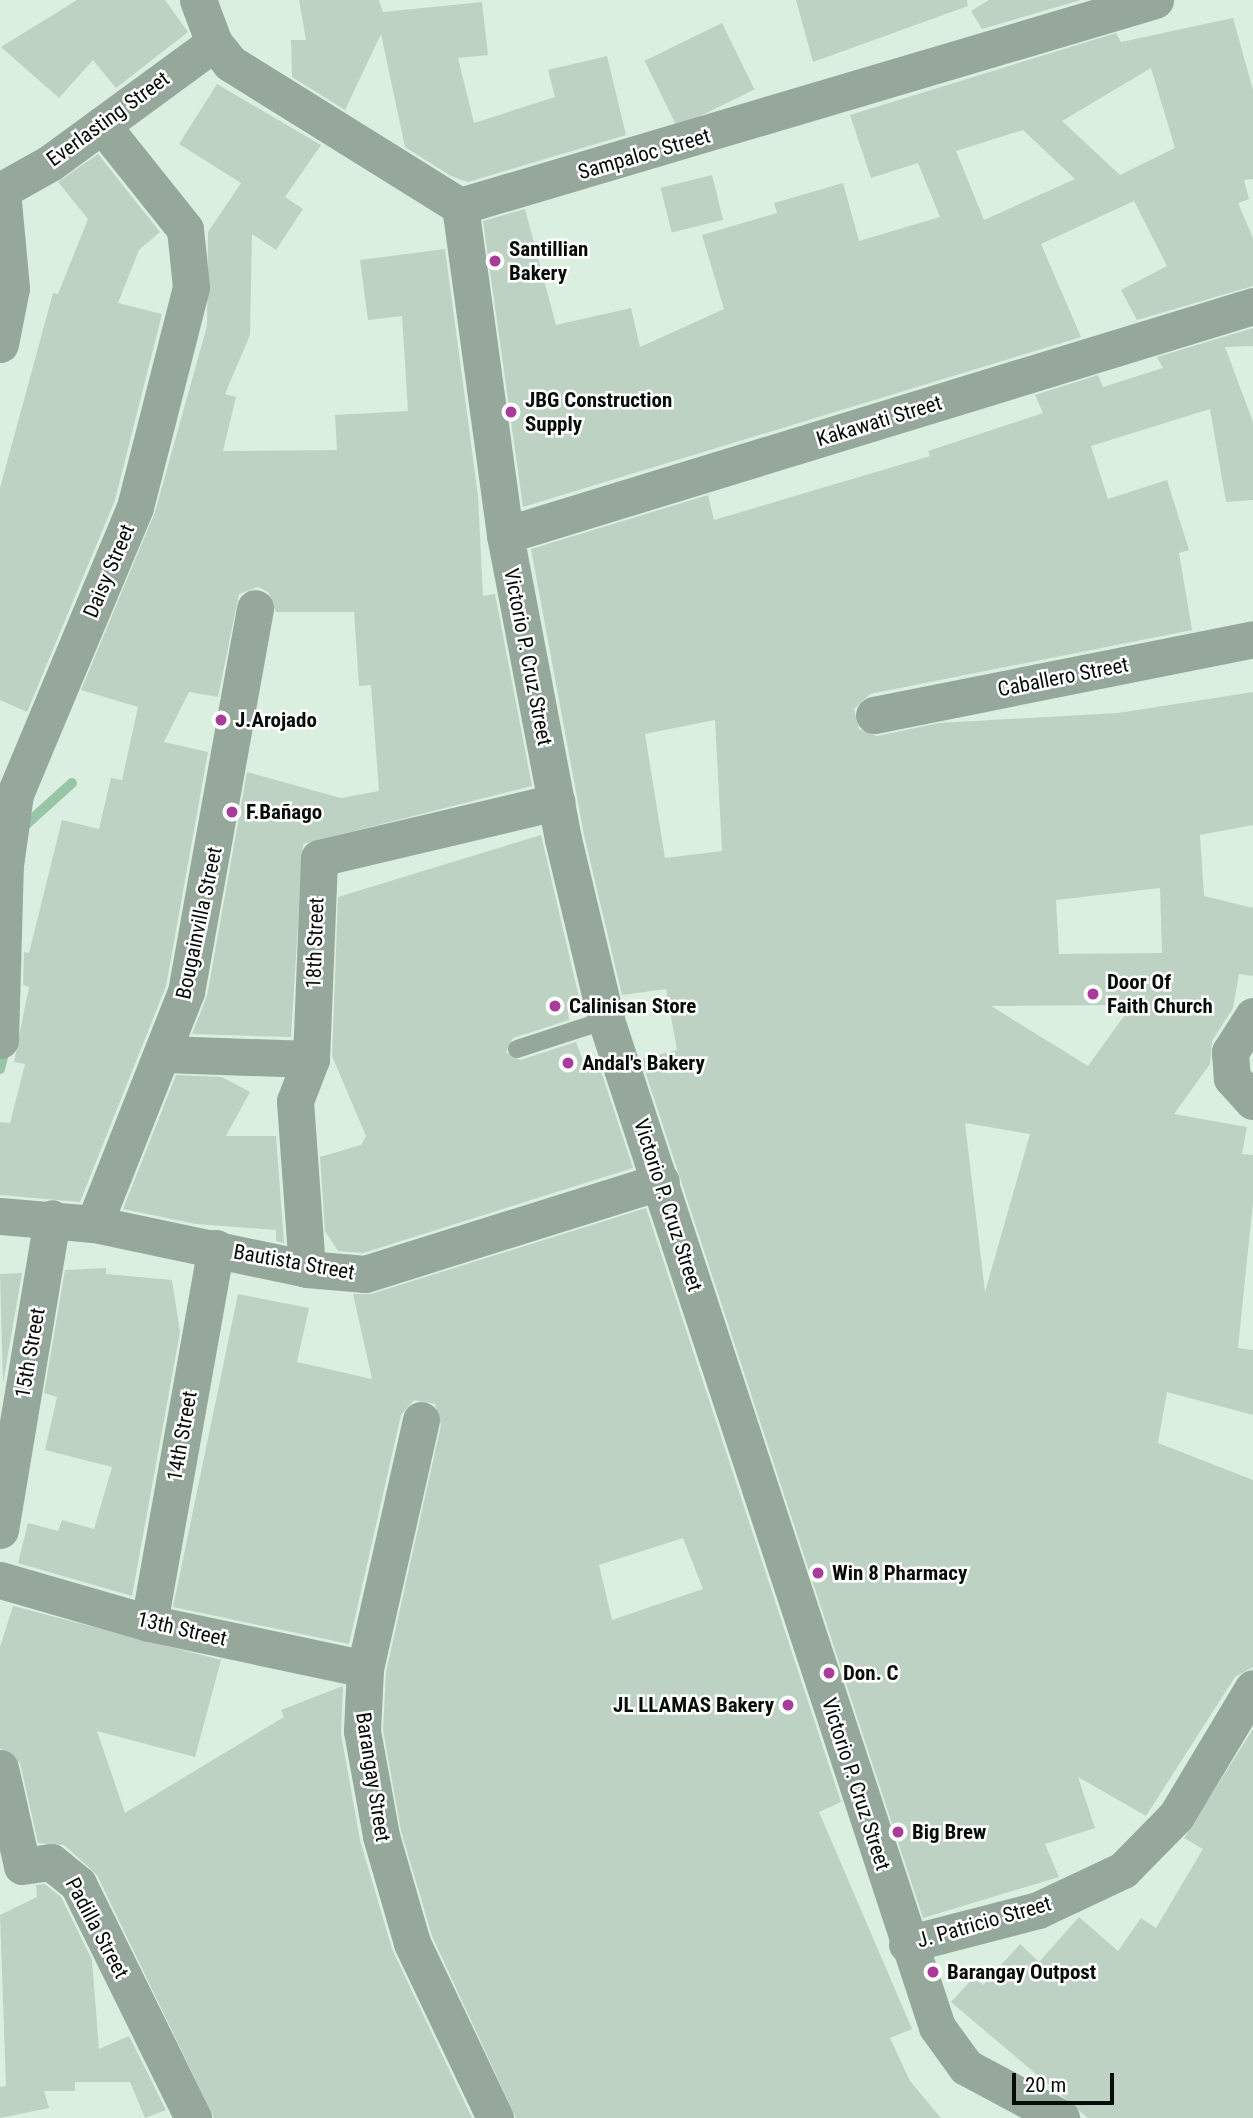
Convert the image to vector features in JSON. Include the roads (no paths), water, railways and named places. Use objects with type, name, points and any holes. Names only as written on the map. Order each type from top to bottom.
[{"type":"street","points":[[198,0],[214,43],[262,88],[460,206]]},
{"type":"street","name":"Sampaloc Street","points":[[460,206],[1154,0]]},
{"type":"street","name":"Everlasting Street","points":[[1,191],[102,125],[214,43]]},
{"type":"street","name":"Daisy Street","points":[[0,1040],[5,865],[15,794],[135,508],[191,287],[185,229],[102,125]]},
{"type":"street","points":[[0,344],[11,288],[1,191]]},
{"type":"street","name":"Victorio P. Cruz Street","points":[[460,206],[505,535],[556,802],[606,1020],[661,1181],[907,1944],[937,2027],[966,2067],[1061,2118]]},
{"type":"street","name":"Kakawati Street","points":[[505,535],[1253,306]]},
{"type":"street","name":"Bougainvilla Street","points":[[94,1224],[165,1054],[203,923],[255,608]]},
{"type":"street","name":"Caballero Street","points":[[874,715],[1253,639]]},
{"type":"street","name":"18th Street","points":[[307,1269],[295,1101],[311,1059],[319,858],[556,802]]},
{"type":"street","points":[[1248,1099],[1232,1078],[1230,1052],[1253,1016]]},
{"type":"street","points":[[165,1054],[311,1059]]},
{"type":"street","name":"Bautista Street","points":[[0,1216],[52,1218],[94,1224],[307,1269],[366,1274],[402,1268],[661,1181]]},
{"type":"street","name":"15th Street","points":[[0,1530],[52,1218]]},
{"type":"street","name":"14th Street","points":[[149,1623],[216,1248]]},
{"type":"street","name":"Barangay Street","points":[[421,1420],[366,1669],[362,1731],[396,1895],[412,1943],[495,2118]]},
{"type":"street","name":"13th Street","points":[[0,1580],[149,1623],[366,1669]]},
{"type":"street","name":"J. Patricio Street","points":[[907,1944],[1038,1910],[1123,1870],[1176,1816],[1253,1688]]},
{"type":"street","name":"Padilla Street","points":[[0,1768],[11,1871],[51,1862],[78,1884],[193,2118]]},
{"type":"lane","points":[[517,1049],[606,1020]]},
{"type":"waterway","points":[[20,830],[72,783]]},
{"type":"waterway","points":[[0,1069],[6,1045]]},
{"type":"place","name":"Santillian Bakery","points":[[495,261]]},
{"type":"place","name":"JBG Construction Supply","points":[[511,412]]},
{"type":"place","name":"J.Arojado","points":[[221,720]]},
{"type":"place","name":"F.Bañago","points":[[232,812]]},
{"type":"place","name":"Door Of Faith Church","points":[[1093,994]]},
{"type":"place","name":"Calinisan Store","points":[[555,1006]]},
{"type":"place","name":"Andal's Bakery","points":[[568,1063]]},
{"type":"place","name":"Win 8 Pharmacy","points":[[818,1573]]},
{"type":"place","name":"Don. C","points":[[829,1673]]},
{"type":"place","name":"JL LLAMAS Bakery","points":[[788,1705]]},
{"type":"place","name":"Big Brew","points":[[898,1832]]},
{"type":"place","name":"Barangay Outpost","points":[[933,1972]]}]
